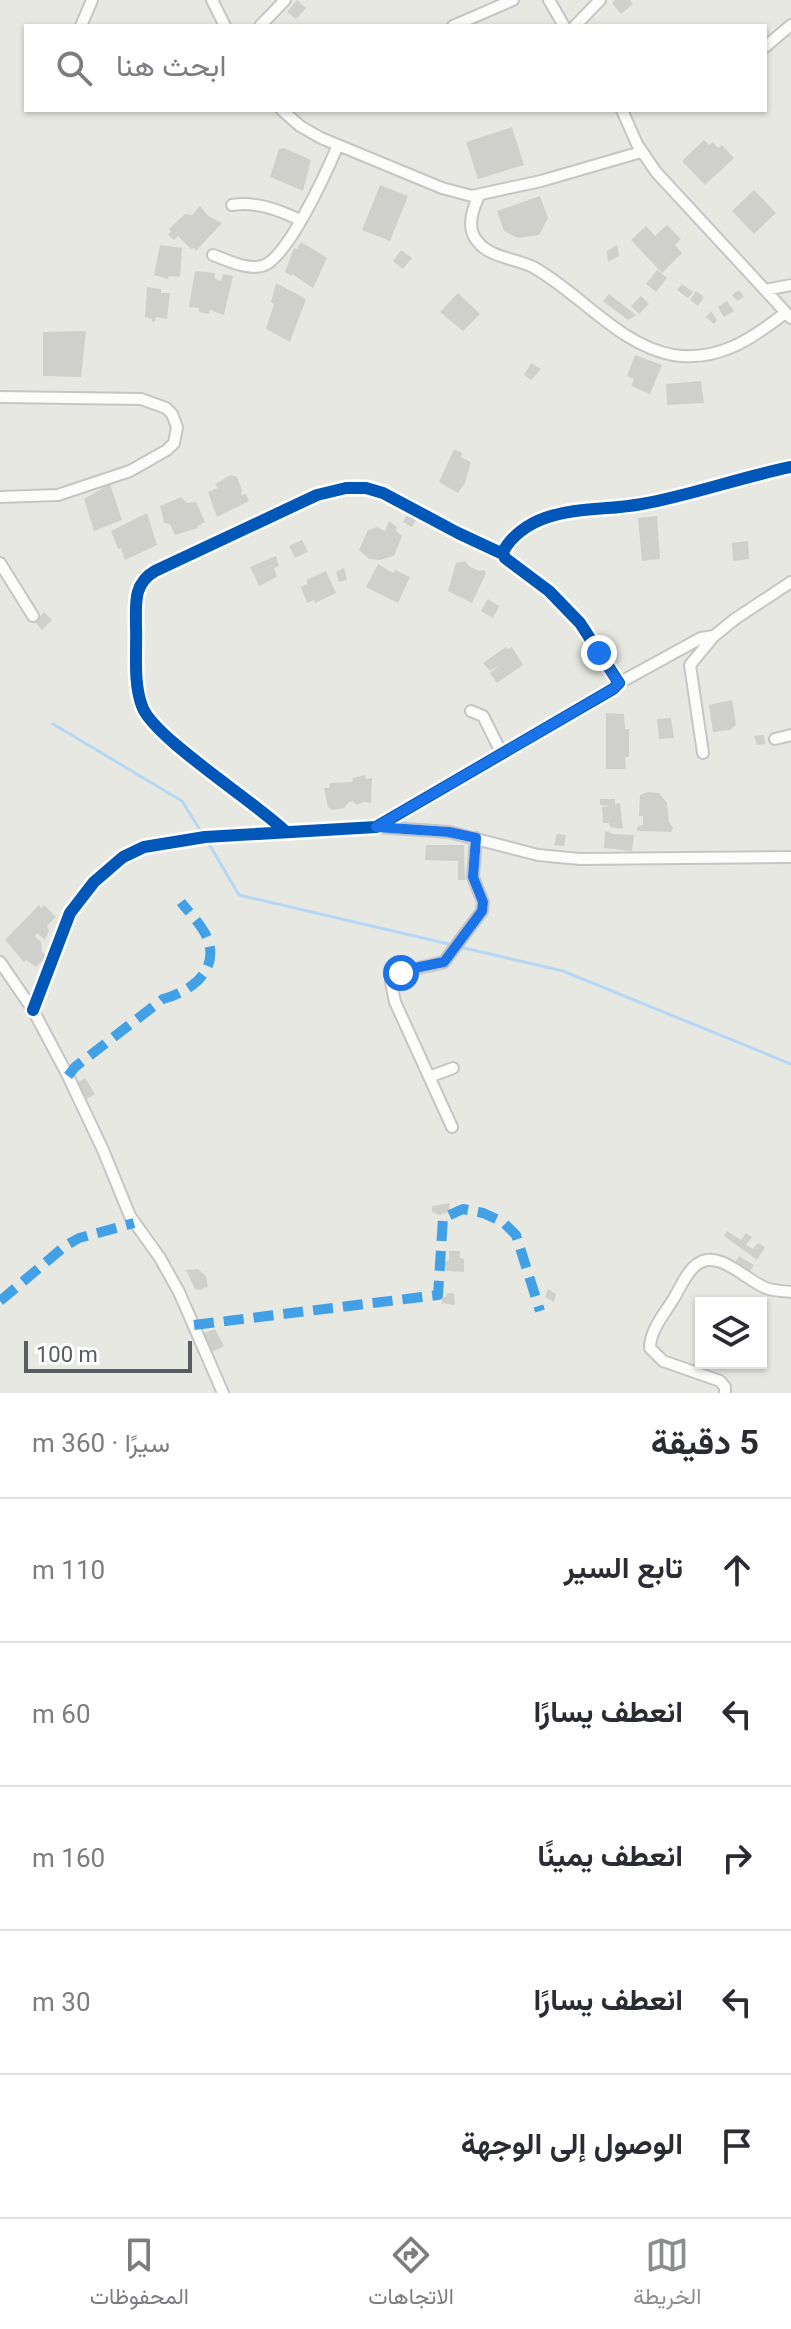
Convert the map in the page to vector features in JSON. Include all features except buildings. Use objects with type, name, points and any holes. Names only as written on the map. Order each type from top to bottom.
[{"type":"street","points":[[82,24],[92,0]]},
{"type":"street","points":[[212,0],[224,24]]},
{"type":"street","points":[[262,24],[285,0]]},
{"type":"street","points":[[458,24],[513,0]]},
{"type":"street","points":[[549,0],[563,24]]},
{"type":"street","points":[[577,24],[600,0]]},
{"type":"street","points":[[767,45],[791,25]]},
{"type":"street","points":[[284,112],[309,132],[338,145],[455,192],[479,196],[641,152]]},
{"type":"street","points":[[479,196],[471,225],[473,236],[482,247],[518,259],[553,279],[609,323],[649,348],[686,356],[729,350],[788,316],[656,172],[641,152],[623,112]]},
{"type":"street","points":[[213,255],[243,265],[264,265],[277,257],[300,220],[338,145]]},
{"type":"street","points":[[232,205],[243,203],[265,207],[300,220]]},
{"type":"street","points":[[765,290],[791,285]]},
{"type":"street","points":[[0,397],[149,401],[170,411],[177,427],[174,443],[167,450],[130,471],[58,495],[0,497]]},
{"type":"street","points":[[503,554],[508,543],[523,530],[552,515],[663,500],[791,467]]},
{"type":"street","points":[[286,832],[147,717],[140,700],[137,593],[142,580],[155,571],[317,495],[346,488],[366,488],[383,493],[503,554],[558,599],[580,623],[619,683]]},
{"type":"street","points":[[0,563],[33,616]]},
{"type":"street","points":[[703,753],[690,665],[714,636],[791,582]]},
{"type":"street","points":[[376,827],[597,700],[619,683],[701,638],[714,636]]},
{"type":"street","points":[[471,711],[483,716],[502,754]]},
{"type":"street","points":[[775,739],[791,735]]},
{"type":"street","points":[[33,1010],[70,913],[94,882],[123,857],[144,847],[172,841],[376,827],[449,832],[538,855],[580,859],[791,857]]},
{"type":"street","points":[[452,1127],[395,1002],[391,982],[410,969],[444,962],[477,920],[483,902],[473,877],[476,838]]},
{"type":"street","points":[[0,962],[33,1010],[68,1076],[130,1216],[160,1258],[179,1292],[223,1393]]},
{"type":"street","points":[[429,1077],[453,1068]]},
{"type":"street","points":[[725,1393],[720,1381],[663,1361],[650,1348],[651,1336],[685,1279],[695,1265],[701,1261],[712,1261],[727,1265],[766,1288],[791,1292]]},
{"type":"waterway","points":[[53,724],[182,801],[202,833]]},
{"type":"waterway","points":[[206,839],[239,895],[453,945]]},
{"type":"waterway","points":[[460,947],[563,971],[791,1064]]},
{"type":"marked path","points":[[68,1076],[75,1067],[163,999],[192,985],[206,970],[210,951],[208,940],[181,902]]},
{"type":"marked path","points":[[194,1325],[438,1295],[443,1218],[463,1209],[503,1222],[516,1235],[540,1311]]},
{"type":"marked path","points":[[0,1301],[65,1246],[79,1238],[134,1223]]},
{"type":"cycle path","points":[[33,1010],[70,913],[94,882],[123,857],[144,847],[205,837],[376,827],[613,689],[619,683],[580,623],[549,591],[505,558],[503,552],[521,531],[557,514],[661,500],[791,467]]},
{"type":"cycle path","points":[[286,832],[184,752],[150,719],[142,706],[136,677],[136,610],[137,595],[143,582],[155,571],[317,495],[346,488],[366,488],[383,493],[503,554]]},
{"type":"route","points":[[401,973],[440,965],[458,947],[479,917],[483,902],[473,877],[476,838],[449,832],[376,827],[613,689],[619,683],[599,653]]}]
